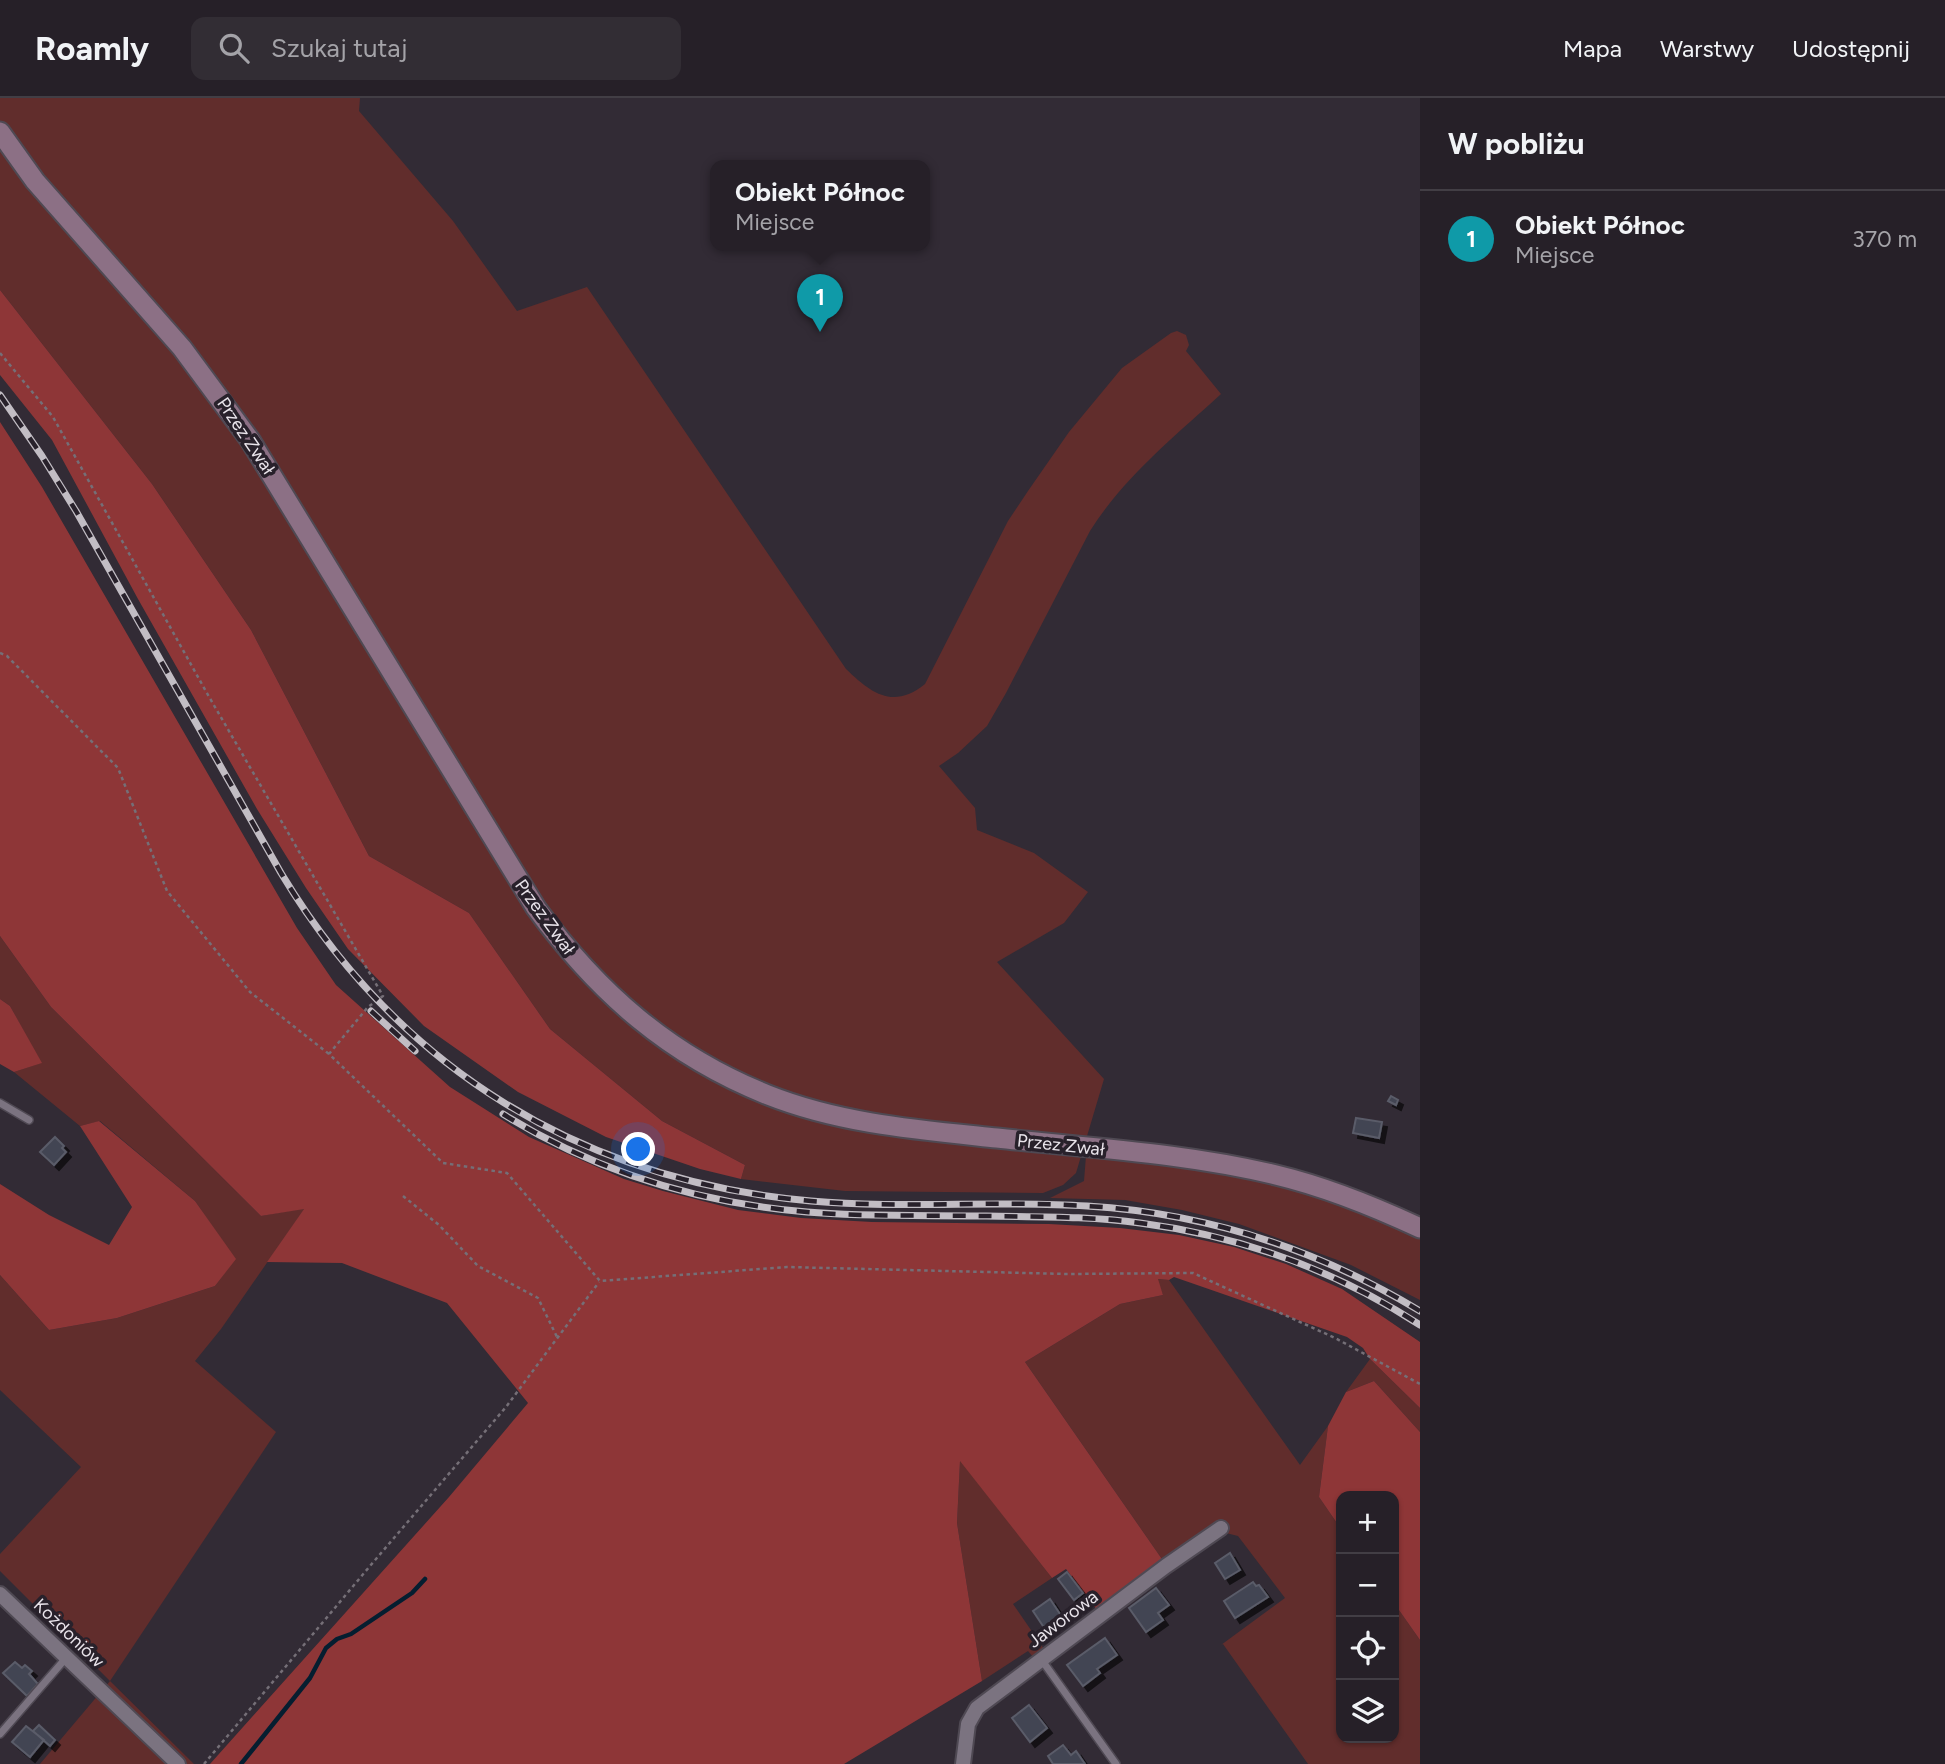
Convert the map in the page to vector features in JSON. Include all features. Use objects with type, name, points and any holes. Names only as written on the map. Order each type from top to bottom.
[{"type":"street","name":"Przez Zwał","points":[[0,132],[35,181],[182,348],[250,440],[536,908],[582,967],[656,1034],[700,1062],[749,1087],[835,1116],[906,1128],[1166,1157],[1257,1171],[1335,1193],[1420,1228]]},
{"type":"street","name":"Jaworowa","points":[[963,1764],[968,1724],[976,1708],[1221,1528]]},
{"type":"street","name":"Kożdoniów","points":[[0,1594],[178,1764]]},
{"type":"lane","points":[[0,1103],[29,1120]]},
{"type":"lane","points":[[0,1734],[66,1658]]},
{"type":"lane","points":[[1041,1659],[1116,1764]]},
{"type":"path","points":[[0,353],[53,417],[208,695],[383,996],[368,1007],[329,1054]]},
{"type":"path","points":[[0,653],[7,656],[118,768],[167,891],[250,992],[329,1054],[443,1163],[507,1172],[600,1281]]},
{"type":"path","points":[[403,1196],[439,1225],[478,1266],[538,1298],[558,1339]]},
{"type":"path","points":[[204,1764],[506,1407],[600,1281],[787,1267],[1066,1274],[1193,1273],[1335,1338],[1420,1384]]},
{"type":"shaded area","points":[[0,98],[360,98],[359,111],[453,221],[517,311],[587,287],[846,669],[874,691],[893,697],[913,692],[925,684],[1008,521],[1069,432],[1122,368],[1171,333],[1177,331],[1186,335],[1189,345],[1186,351],[1221,394],[1151,458],[1103,511],[987,726],[958,753],[939,766],[975,808],[977,830],[1034,853],[1088,892],[1064,923],[997,962],[1104,1079],[1076,1173],[1063,1185],[1043,1193],[845,1191],[741,1179],[745,1165],[662,1121],[550,1029],[469,913],[369,856],[251,630],[152,484],[0,290]]},
{"type":"shaded area","points":[[0,290],[152,484],[251,630],[369,856],[469,913],[550,1029],[662,1121],[745,1165],[741,1179],[700,1169],[606,1137],[518,1092],[424,1026],[348,949],[257,809],[52,440],[0,375]]},
{"type":"shaded area","points":[[0,422],[42,487],[297,928],[336,985],[450,1087],[529,1137],[624,1179],[738,1210],[801,1218],[872,1222],[1049,1224],[1120,1228],[1179,1235],[1234,1247],[1286,1264],[1342,1289],[1420,1342],[1420,1408],[1370,1359],[1363,1348],[1347,1337],[1174,1277],[1169,1280],[1158,1279],[1163,1295],[1120,1304],[1025,1362],[1164,1562],[1097,1610],[1066,1569],[1052,1578],[960,1461],[957,1523],[982,1681],[844,1764],[210,1764],[449,1497],[528,1403],[447,1303],[342,1263],[267,1262],[304,1209],[261,1216],[51,1007],[0,936]]},
{"type":"shaded area","points":[[0,936],[51,1007],[261,1216],[305,1208],[221,1329],[195,1361],[276,1432],[110,1681],[0,1571],[0,1554],[81,1467],[0,1390],[0,1275],[49,1330],[117,1318],[215,1286],[235,1259],[195,1201],[100,1121],[80,1126],[14,1072],[41,1063],[10,1006],[0,999]]},
{"type":"shaded area","points":[[0,999],[10,1006],[42,1063],[14,1072],[0,1064]]},
{"type":"shaded area","points":[[99,1121],[195,1201],[236,1259],[215,1286],[117,1318],[49,1330],[0,1275],[0,1184],[49,1215],[109,1245],[132,1207],[80,1126]]},
{"type":"shaded area","points":[[1086,1156],[1196,1170],[1281,1185],[1350,1207],[1420,1238],[1420,1300],[1351,1265],[1239,1224],[1125,1200],[1050,1198],[1084,1181]]},
{"type":"shaded area","points":[[1157,1279],[1169,1280],[1300,1465],[1328,1426],[1319,1497],[1336,1522],[1336,1743],[1399,1743],[1399,1610],[1420,1640],[1420,1764],[1308,1764],[1223,1644],[1221,1645],[1285,1598],[1238,1536],[1226,1533],[1221,1528],[1164,1562],[1025,1362],[1120,1304],[1163,1295]]},
{"type":"shaded area","points":[[1370,1359],[1420,1408],[1420,1432],[1374,1381],[1346,1392]]},
{"type":"shaded area","points":[[1374,1381],[1420,1432],[1420,1640],[1399,1610],[1399,1491],[1336,1491],[1336,1522],[1319,1497],[1328,1426],[1346,1392]]},
{"type":"shaded area","points":[[960,1460],[1052,1578],[1013,1604],[1044,1649],[1034,1658],[1028,1651],[982,1681],[957,1523]]},
{"type":"shaded area","points":[[110,1681],[194,1764],[40,1764]]},
{"type":"building","points":[[1391,1096],[1398,1100],[1396,1105],[1388,1101]]},
{"type":"building","points":[[1356,1118],[1382,1122],[1379,1138],[1353,1133]]},
{"type":"building","points":[[55,1137],[66,1152],[54,1165],[40,1152]]},
{"type":"building","points":[[1230,1553],[1240,1570],[1225,1579],[1215,1563]]},
{"type":"building","points":[[1067,1572],[1083,1593],[1074,1600],[1058,1579]]},
{"type":"building","points":[[1253,1582],[1256,1586],[1259,1585],[1268,1597],[1235,1618],[1224,1601]]},
{"type":"building","points":[[1156,1588],[1169,1605],[1158,1613],[1163,1620],[1146,1632],[1129,1608]]},
{"type":"building","points":[[1050,1599],[1062,1617],[1045,1629],[1033,1611]]},
{"type":"building","points":[[1105,1638],[1117,1655],[1097,1669],[1100,1673],[1083,1686],[1067,1665]]},
{"type":"building","points":[[15,1662],[32,1671],[29,1674],[38,1684],[27,1696],[3,1673]]},
{"type":"building","points":[[1029,1705],[1047,1728],[1030,1742],[1012,1718]]},
{"type":"building","points":[[39,1725],[55,1740],[50,1746],[33,1731]]},
{"type":"building","points":[[26,1726],[44,1740],[30,1757],[12,1742]]},
{"type":"building","points":[[1063,1745],[1071,1755],[1076,1751],[1085,1764],[1053,1764],[1048,1756]]},
{"type":"waterway","points":[[241,1764],[310,1678],[326,1648],[412,1593],[425,1579]]},
{"type":"railway","points":[[0,395],[76,511],[281,873],[328,943],[381,1004],[440,1058],[504,1103],[574,1140],[648,1169],[727,1189],[845,1203],[1087,1206],[1132,1210],[1218,1226],[1301,1252],[1341,1269],[1420,1311]]},
{"type":"railway","points":[[371,1011],[415,1051]]},
{"type":"railway","points":[[503,1114],[538,1134],[611,1168],[688,1192],[767,1208],[829,1214],[1102,1219],[1214,1237],[1250,1246],[1320,1272],[1388,1305],[1420,1325]]},
{"type":"place","name":"Obiekt Północ","points":[[820,332]]}]
